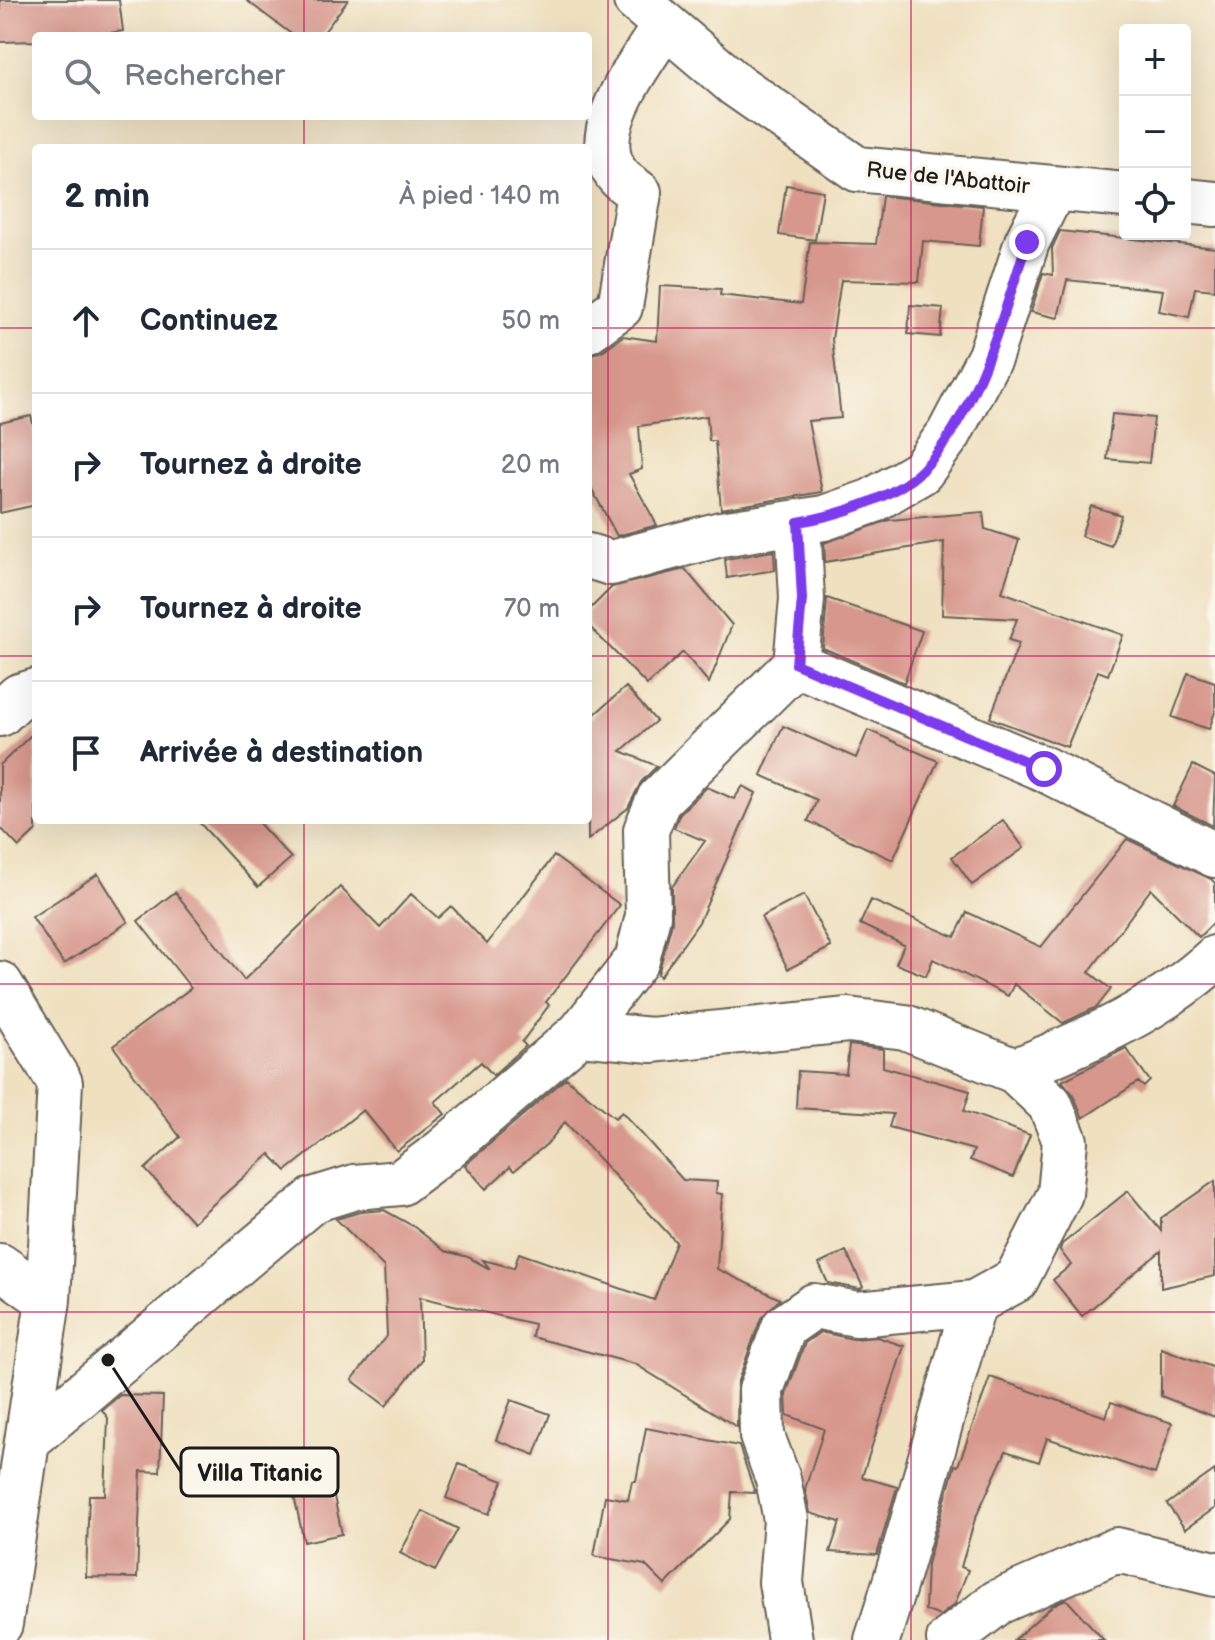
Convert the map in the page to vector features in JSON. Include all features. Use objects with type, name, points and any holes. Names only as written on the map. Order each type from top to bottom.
[{"type":"street","name":"Rue de l'Abattoir","points":[[651,13],[736,85],[857,169],[1119,194]]},
{"type":"street","points":[[592,327],[620,307],[639,193],[618,176],[607,152],[613,109],[651,13]]},
{"type":"street","points":[[592,557],[611,563],[721,534],[824,518],[872,501],[921,472],[949,434],[990,356],[1027,242],[1054,188]]},
{"type":"street","points":[[1191,202],[1215,204]]},
{"type":"street","points":[[29,1439],[313,1200],[355,1187],[400,1183],[444,1150],[580,1033],[637,960],[648,916],[646,830],[659,799],[796,664],[802,599],[798,522]]},
{"type":"street","points":[[796,664],[1044,769],[1215,855]]},
{"type":"street","points":[[0,714],[19,696],[32,692]]},
{"type":"street","points":[[1015,1071],[1113,1030],[1184,987],[1215,958]]},
{"type":"street","points":[[0,984],[60,1083],[48,1300],[0,1624]]},
{"type":"street","points":[[580,1033],[651,1040],[848,1020],[905,1027],[1015,1071],[1050,1104],[1065,1141],[1060,1194],[1016,1280],[974,1303],[857,1314],[814,1306],[784,1327],[761,1390],[762,1436],[778,1479],[786,1520],[781,1582],[790,1640]]},
{"type":"street","points":[[0,1266],[48,1300]]},
{"type":"street","points":[[877,1640],[906,1554],[923,1480],[974,1303]]},
{"type":"street","points":[[949,1640],[998,1602],[1117,1550],[1215,1574]]},
{"type":"building","points":[[0,0],[119,0],[123,31],[32,32],[32,41],[0,42]]},
{"type":"building","points":[[246,0],[348,0],[324,32],[289,32]]},
{"type":"building","points":[[786,185],[823,191],[815,240],[779,235]]},
{"type":"building","points":[[882,196],[983,206],[979,246],[923,241],[919,282],[841,280],[832,339],[841,418],[808,421],[822,492],[721,509],[715,441],[709,441],[707,416],[639,426],[642,469],[629,474],[657,525],[617,536],[592,489],[592,354],[602,351],[623,336],[657,341],[660,286],[721,289],[720,295],[801,304],[810,242],[876,244]]},
{"type":"building","points":[[1060,231],[1119,237],[1119,240],[1215,248],[1215,290],[1195,288],[1189,317],[1159,311],[1163,290],[1067,280],[1058,318],[1031,312],[1043,273],[1053,275],[1052,248]]},
{"type":"building","points":[[910,305],[943,308],[940,337],[908,334]]},
{"type":"building","points":[[1112,414],[1154,418],[1149,463],[1107,459]]},
{"type":"building","points":[[31,416],[32,420],[32,506],[0,513],[0,423]]},
{"type":"building","points":[[1091,506],[1121,515],[1111,546],[1081,536]]},
{"type":"building","points":[[983,512],[985,529],[1019,540],[1002,592],[1123,635],[1108,675],[1098,671],[1067,747],[990,718],[1019,643],[1009,640],[1017,619],[942,615],[944,542],[825,562],[824,543],[889,520]]},
{"type":"building","points":[[774,551],[775,570],[727,578],[725,559]]},
{"type":"building","points":[[685,569],[732,625],[709,683],[683,652],[647,685],[592,629],[592,607],[612,587]]},
{"type":"building","points":[[827,598],[922,631],[904,683],[823,648]]},
{"type":"building","points":[[1188,673],[1215,682],[1215,712],[1209,729],[1172,717]]},
{"type":"building","points":[[626,687],[656,721],[621,751],[657,766],[641,782],[628,808],[588,840],[588,824],[592,824],[592,717]]},
{"type":"building","points":[[783,726],[856,758],[868,730],[938,761],[893,860],[808,821],[817,800],[761,775]]},
{"type":"building","points":[[32,734],[32,824],[36,824],[36,831],[19,847],[0,827],[0,765]]},
{"type":"building","points":[[1193,765],[1215,776],[1213,826],[1173,806]]},
{"type":"building","points":[[743,786],[756,793],[699,922],[660,977],[658,974],[672,922],[672,887],[705,841],[674,828],[680,813],[707,787],[734,799]]},
{"type":"building","points":[[1003,820],[1024,848],[972,885],[952,857]]},
{"type":"building","points":[[201,824],[260,824],[291,858],[258,887]]},
{"type":"building","points":[[1127,839],[1211,879],[1215,883],[1215,921],[1199,937],[1151,889],[1089,972],[1111,989],[1097,1007],[1063,1023],[1014,984],[1008,996],[933,959],[926,976],[896,964],[904,945],[860,924],[871,900],[955,937],[967,912],[1041,947]]},
{"type":"building","points":[[554,856],[620,905],[546,1002],[549,1005],[522,1042],[526,1046],[493,1075],[481,1062],[435,1102],[445,1114],[397,1151],[363,1110],[286,1171],[270,1154],[193,1222],[145,1169],[180,1137],[113,1046],[191,988],[138,921],[175,892],[244,980],[340,887],[380,928],[411,894],[438,918],[451,906],[487,944]]},
{"type":"building","points":[[98,874],[128,922],[64,964],[32,917]]},
{"type":"building","points":[[804,895],[831,947],[788,969],[761,917]]},
{"type":"building","points":[[849,1045],[883,1049],[883,1067],[970,1091],[964,1111],[1030,1135],[1013,1177],[970,1160],[974,1150],[889,1127],[893,1114],[796,1108],[798,1071],[846,1074]]},
{"type":"building","points":[[1126,1048],[1150,1081],[1144,1087],[1138,1082],[1083,1118],[1073,1094],[1062,1081]]},
{"type":"building","points":[[566,1078],[615,1118],[622,1112],[683,1180],[717,1182],[716,1193],[722,1194],[717,1269],[780,1299],[761,1318],[738,1381],[737,1427],[635,1364],[532,1337],[534,1324],[420,1297],[422,1360],[386,1406],[352,1380],[387,1335],[384,1267],[336,1219],[360,1212],[384,1210],[413,1226],[445,1251],[468,1257],[490,1269],[483,1260],[514,1268],[519,1253],[654,1300],[676,1242],[565,1122],[547,1144],[514,1171],[510,1167],[486,1189],[465,1165]]},
{"type":"building","points":[[1215,1181],[1215,1276],[1161,1288],[1161,1251],[1082,1316],[1053,1280],[1071,1265],[1060,1250],[1062,1244],[1128,1191],[1161,1231],[1161,1218]]},
{"type":"building","points":[[846,1251],[863,1287],[860,1289],[828,1283],[819,1264]]},
{"type":"building","points":[[820,1332],[853,1339],[877,1337],[904,1346],[862,1477],[897,1487],[877,1555],[830,1552],[840,1522],[810,1513],[805,1489],[824,1429],[787,1415],[786,1394],[805,1343]]},
{"type":"building","points":[[1161,1348],[1215,1368],[1215,1417],[1161,1396]]},
{"type":"building","points":[[990,1377],[1106,1417],[1111,1402],[1172,1423],[1155,1474],[1047,1438],[1039,1462],[1006,1451],[975,1519],[961,1567],[968,1570],[955,1604],[940,1616],[925,1610],[927,1564],[955,1465],[958,1466]]},
{"type":"building","points":[[120,1395],[163,1396],[160,1472],[141,1471],[137,1578],[86,1577],[89,1495],[105,1495],[108,1418],[102,1410]]},
{"type":"building","points":[[511,1400],[550,1414],[535,1455],[496,1440]]},
{"type":"building","points":[[646,1428],[739,1446],[755,1493],[732,1492],[730,1519],[665,1585],[645,1565],[594,1556],[605,1496],[628,1500],[632,1481],[636,1481]]},
{"type":"building","points":[[326,1459],[342,1534],[304,1542],[288,1468]]},
{"type":"building","points":[[459,1464],[503,1481],[489,1514],[446,1498]]},
{"type":"building","points":[[1215,1470],[1215,1508],[1185,1529],[1167,1504]]},
{"type":"building","points":[[423,1511],[458,1529],[435,1571],[400,1553]]},
{"type":"building","points":[[1066,1599],[1104,1640],[1014,1640],[1053,1605]]},
{"type":"place","name":"Villa Titanic","points":[[108,1360]]},
{"type":"route","points":[[1027,242],[990,356],[949,434],[921,472],[872,501],[824,518],[798,522],[802,599],[796,664],[1044,769]]}]
